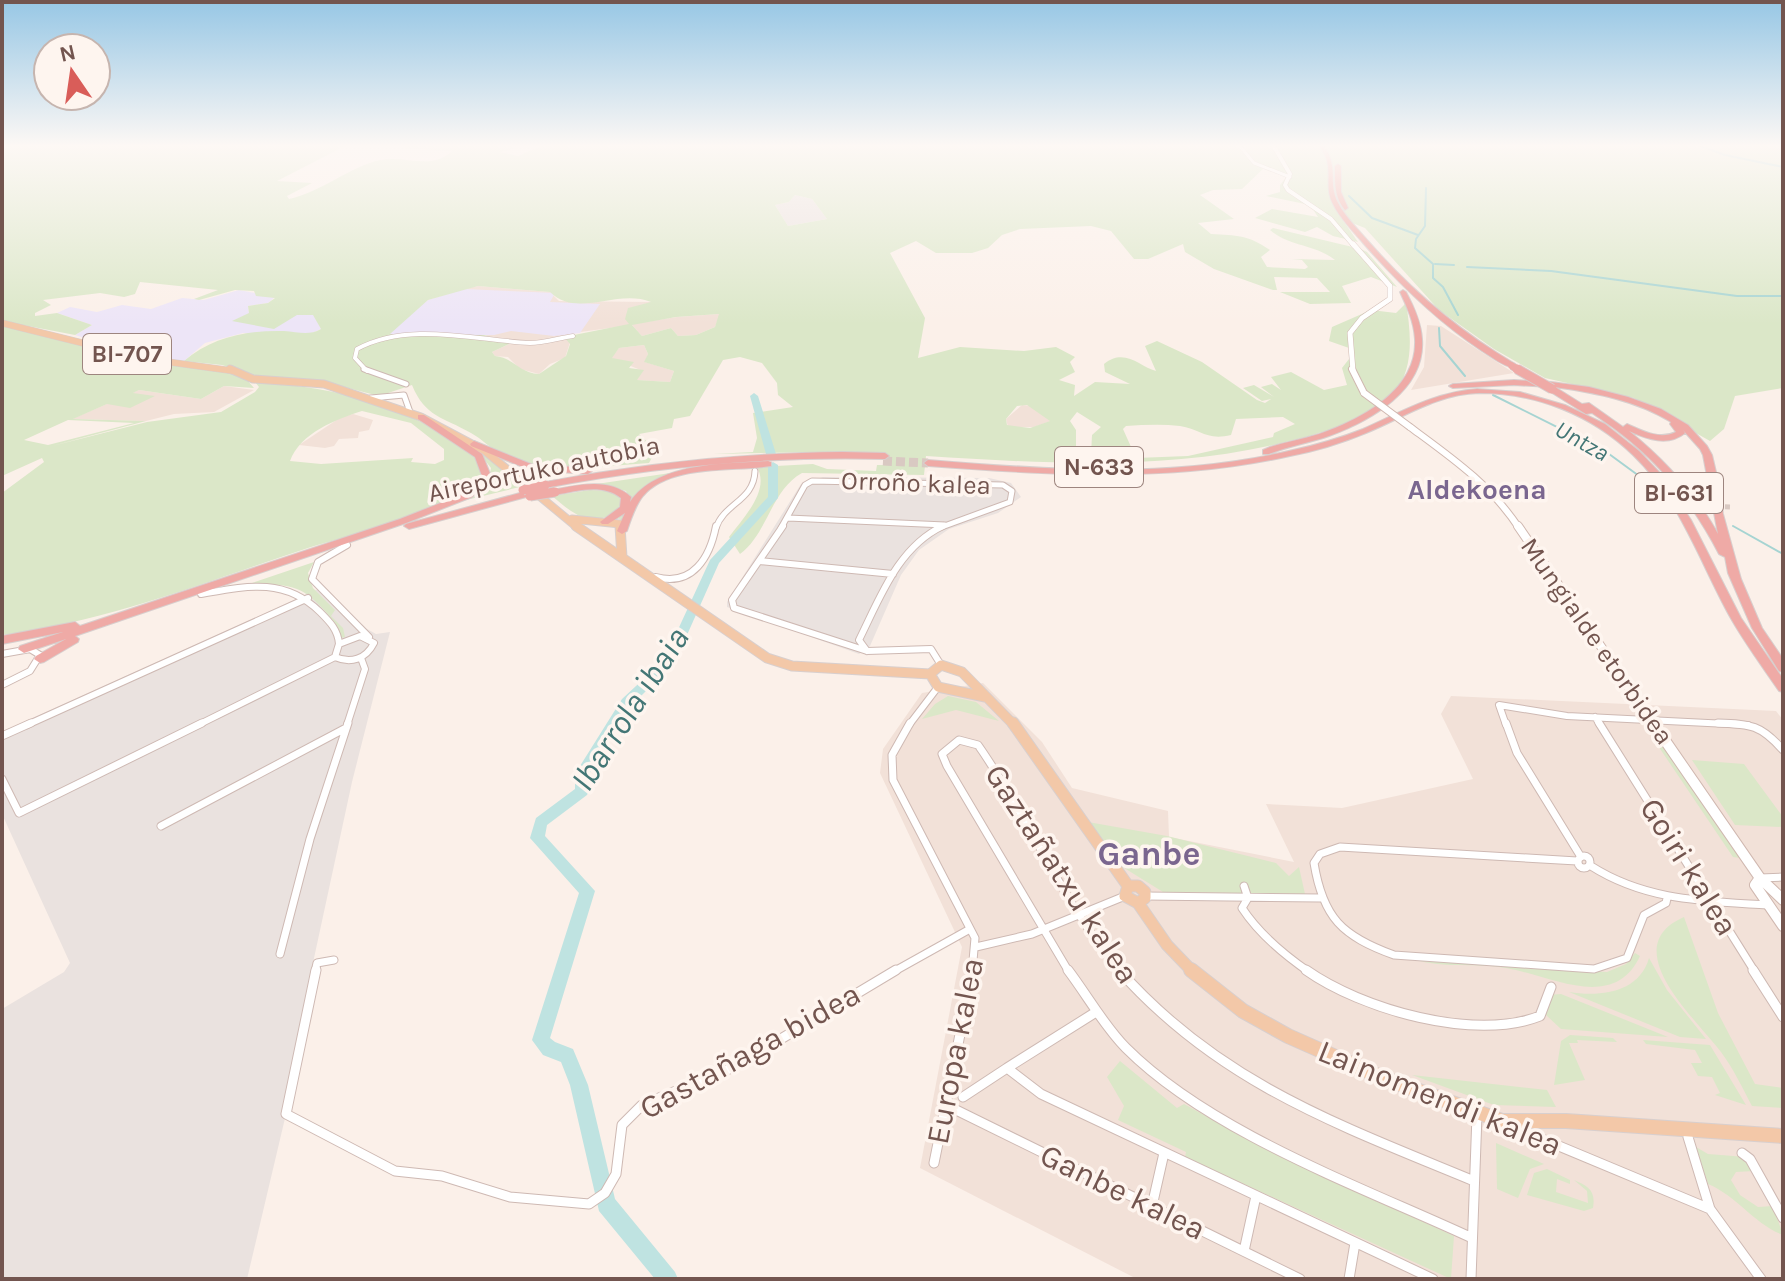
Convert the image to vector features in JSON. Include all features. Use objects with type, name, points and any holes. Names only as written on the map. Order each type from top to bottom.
[{"type":"highway","name":"BI-631","points":[[1337,205],[1434,315],[1555,389],[1626,439],[1674,486],[1708,542],[1751,642]]},
{"type":"highway","name":"BI-631","points":[[1344,205],[1440,314],[1515,366]]},
{"type":"highway","points":[[1266,452],[1362,419],[1392,400],[1410,379],[1419,355],[1419,329],[1410,302],[1389,267]]},
{"type":"highway","name":"N-633","points":[[1650,409],[1581,388],[1505,381],[1443,388],[1333,436],[1266,452],[1208,461],[1129,467],[929,461],[1082,472],[1154,471],[1290,454],[1330,443],[1451,394],[1503,392],[1553,403],[1579,413],[1612,434],[1636,452],[1670,489],[1703,547],[1728,608],[1783,688]]},
{"type":"highway","name":"BI-631","points":[[1555,389],[1577,398],[1635,439],[1683,486],[1698,505],[1736,579]]},
{"type":"highway","points":[[1577,398],[1641,434],[1665,439],[1679,436],[1681,430],[1676,425],[1650,409]]},
{"type":"highway","points":[[1650,409],[1685,429],[1705,450],[1736,579],[1757,628],[1783,668]]},
{"type":"highway","name":"N-633","points":[[1225,464],[1326,441],[1382,415]]},
{"type":"highway","points":[[40,659],[99,628],[347,545],[405,524],[469,495],[487,476],[479,456],[421,417]]},
{"type":"highway","points":[[474,444],[517,464],[554,471],[728,459]]},
{"type":"highway","name":"Aireportuko autobia","points":[[728,459],[884,459],[717,464],[550,489],[611,472],[728,459]]},
{"type":"highway","points":[[621,532],[640,493],[668,477],[822,460]]},
{"type":"highway","points":[[527,493],[601,487],[618,490],[626,497],[625,508],[602,523]]},
{"type":"highway","name":"Aireportuko autobia","points":[[405,524],[527,493]]},
{"type":"highway","name":"Aireportuko autobia","points":[[405,524],[527,493]]},
{"type":"highway","points":[[24,649],[149,605],[405,524]]},
{"type":"highway","points":[[2,640],[48,633],[149,605]]},
{"type":"main road","name":"BI-707","points":[[2,323],[147,359],[228,368],[253,379],[324,384],[410,412],[474,444],[644,573]]},
{"type":"main road","name":"BI-707","points":[[569,518],[620,524],[621,532]]},
{"type":"main road","points":[[602,523],[592,530],[595,538],[609,539],[621,532],[622,557]]},
{"type":"main road","points":[[644,573],[754,651],[783,665],[930,674],[941,665],[953,666],[1018,726],[1126,891],[1142,899]]},
{"type":"main road","points":[[950,688],[961,683],[961,672]]},
{"type":"main road","points":[[930,674],[938,687],[992,700]]},
{"type":"main road","name":"Lainomendi kalea","points":[[1142,899],[1198,976],[1256,1019],[1319,1049],[1502,1121]]},
{"type":"main road","points":[[1502,1121],[1566,1121],[1783,1136]]},
{"type":"street","name":"Mungialde etorbidea","points":[[1311,205],[1331,219],[1390,286],[1391,295],[1386,303],[1355,324],[1349,335],[1354,376],[1364,393],[1477,476],[1499,498],[1760,878],[1769,883],[1783,900]]},
{"type":"street","points":[[387,404],[405,397],[410,388],[406,384],[374,377],[362,369],[355,358],[357,349],[372,341],[399,335],[492,337],[532,343],[573,336]]},
{"type":"street","points":[[387,404],[406,384]]},
{"type":"street","points":[[371,398],[405,397]]},
{"type":"street","points":[[405,397],[410,412]]},
{"type":"street","points":[[692,607],[675,588],[681,577],[705,559],[712,548],[715,526],[751,492],[755,471]]},
{"type":"street","name":"Orroño kalea","points":[[788,518],[805,485],[816,481],[995,483],[1012,491],[1010,502],[949,525],[916,544],[893,574],[859,640],[867,651]]},
{"type":"street","points":[[941,665],[935,652],[924,647],[867,651],[739,610],[734,608],[732,600],[788,518],[949,525]]},
{"type":"street","points":[[2,779],[19,813],[335,657],[349,661],[361,658],[374,646],[369,637],[315,585],[311,574],[318,562],[347,545]]},
{"type":"street","points":[[759,561],[893,574]]},
{"type":"street","points":[[644,573],[665,580],[681,577]]},
{"type":"street","points":[[201,594],[274,586],[294,589],[308,598],[337,631],[339,644],[335,657]]},
{"type":"street","points":[[2,736],[308,598]]},
{"type":"street","points":[[339,644],[355,636],[369,637]]},
{"type":"street","points":[[2,685],[28,674],[40,659],[39,652],[24,649],[3,653]]},
{"type":"street","points":[[280,954],[344,729],[365,669],[361,658]]},
{"type":"street","points":[[2,691],[11,682]]},
{"type":"street","name":"Europa kalea","points":[[934,1163],[976,947],[970,929],[890,770],[894,749],[938,687]]},
{"type":"street","points":[[1579,859],[1517,753],[1499,705],[1595,717],[1755,725],[1772,736],[1783,750]]},
{"type":"street","name":"Goiri kalea","points":[[1595,717],[1783,1017]]},
{"type":"street","points":[[161,826],[344,729]]},
{"type":"street","name":"Gaztañatxu kalea","points":[[1472,1238],[1358,1188],[1187,1100],[1125,1047],[1096,1012],[1043,928],[947,766],[943,751],[951,743],[969,740],[985,754],[1081,914],[1141,997],[1217,1063],[1266,1090],[1474,1181]]},
{"type":"street","points":[[1642,902],[1627,958],[1609,966],[1594,969],[1417,961],[1356,939],[1330,915],[1320,898],[1314,863],[1320,854],[1340,847],[1579,859],[1642,902],[1666,903],[1667,898]]},
{"type":"street","points":[[1760,878],[1783,877]]},
{"type":"street","name":"Mungialde etorbidea","points":[[1760,878],[1755,885],[1783,926]]},
{"type":"street","points":[[1244,886],[1248,898],[1242,908],[1291,960],[1339,991],[1399,1014],[1435,1020],[1520,1025],[1540,1016],[1551,987]]},
{"type":"street","points":[[976,947],[992,946],[1081,914],[1126,891]]},
{"type":"street","points":[[1142,899],[1320,898]]},
{"type":"street","points":[[1642,902],[1667,898],[1767,905]]},
{"type":"street","name":"Gastañaga bidea","points":[[334,960],[317,963],[286,1114],[395,1171],[442,1176],[510,1197],[589,1204],[605,1193],[616,1174],[622,1125],[642,1105],[734,1067],[945,940],[970,929]]},
{"type":"street","points":[[963,1097],[1096,1012]]},
{"type":"street","points":[[1007,1068],[1041,1094],[1433,1279]]},
{"type":"street","name":"Ganbe kalea","points":[[946,1105],[1300,1279]]},
{"type":"street","points":[[1471,1279],[1477,1113]]},
{"type":"street","name":"Lainomendi kalea","points":[[1502,1121],[1544,1142],[1710,1209]]},
{"type":"street","points":[[1537,1123],[1544,1142]]},
{"type":"street","points":[[1688,1137],[1710,1209],[1761,1279]]},
{"type":"street","points":[[1152,1206],[1164,1153]]},
{"type":"street","points":[[1742,1153],[1750,1159],[1783,1218]]},
{"type":"street","points":[[1244,1251],[1256,1196]]},
{"type":"street","points":[[1349,1279],[1355,1243]]},
{"type":"shaded area","points":[[775,205],[816,205],[827,219],[788,226]]},
{"type":"shaded area","points":[[478,286],[550,292],[559,301],[652,302],[632,324],[677,317],[719,314],[719,317],[715,327],[696,335],[678,336],[671,328],[642,336],[632,325],[573,333],[565,358],[550,364],[539,374],[520,369],[508,357],[495,356],[492,352],[511,343],[484,335],[390,334],[390,331],[459,289]]},
{"type":"shaded area","points":[[464,289],[555,293],[550,302],[600,304],[580,333],[554,336],[511,331],[494,335],[390,336],[388,332],[428,300]]},
{"type":"shaded area","points":[[239,290],[275,297],[268,303],[248,306],[249,313],[314,315],[321,329],[310,334],[243,333],[205,343],[184,361],[150,358],[75,335],[92,325],[57,313],[70,307],[97,312],[122,305],[151,309],[182,298],[204,300]]},
{"type":"shaded area","points":[[1427,325],[1441,326],[1514,373],[1411,390],[1424,367]]},
{"type":"shaded area","points":[[644,345],[648,354],[645,362],[674,371],[670,382],[636,380],[643,371],[611,358],[619,348]]},
{"type":"shaded area","points":[[224,386],[254,390],[214,412],[174,414],[146,421],[72,419],[139,390],[201,399]]},
{"type":"shaded area","points":[[1022,405],[1032,406],[1051,421],[1034,427],[1008,427],[1006,419]]},
{"type":"shaded area","points":[[353,414],[373,420],[369,430],[359,432],[358,438],[339,439],[334,446],[325,448],[299,445],[341,417]]},
{"type":"shaded area","points":[[823,477],[989,478],[1011,483],[1021,497],[998,513],[949,529],[919,550],[901,575],[870,646],[859,654],[727,607],[727,602],[801,484]]},
{"type":"shaded area","points":[[323,587],[367,629],[376,634],[390,632],[352,782],[311,972],[286,1114],[247,1279],[2,1279],[2,1009],[64,972],[70,963],[2,814],[2,728],[4,731]]},
{"type":"shaded area","points":[[983,683],[1042,742],[1072,788],[1168,811],[1169,837],[1294,862],[1266,804],[1342,808],[1473,779],[1441,714],[1451,696],[1776,711],[1783,720],[1783,1279],[1137,1279],[920,1168],[962,947],[880,773],[883,749],[922,693]]},
{"type":"green space","points":[[2,205],[776,205],[788,226],[827,219],[816,205],[1214,205],[1234,219],[1198,223],[1211,234],[1248,238],[1270,250],[1261,257],[1267,267],[1305,269],[1308,267],[1302,260],[1292,259],[1335,260],[1278,236],[1270,230],[1273,228],[1361,249],[1397,287],[1371,277],[1342,286],[1351,303],[1310,304],[1280,292],[1330,292],[1317,278],[1274,277],[1277,290],[1273,290],[1214,269],[1185,252],[1183,244],[1148,259],[1134,259],[1111,231],[1091,226],[1020,229],[1002,235],[988,248],[972,253],[936,253],[916,241],[890,253],[925,318],[918,358],[960,347],[1024,351],[1056,347],[1075,357],[1070,362],[1075,372],[1059,380],[1075,385],[1074,396],[1095,382],[1130,384],[1105,372],[1104,364],[1112,359],[1125,358],[1156,371],[1145,346],[1157,341],[1202,362],[1265,403],[1271,399],[1262,401],[1243,388],[1254,385],[1274,397],[1261,387],[1272,384],[1281,390],[1271,377],[1291,372],[1324,390],[1347,385],[1342,368],[1349,359],[1349,348],[1329,341],[1332,327],[1371,310],[1396,313],[1406,303],[1410,351],[1405,375],[1399,385],[1374,410],[1328,430],[1258,448],[1164,461],[1117,463],[926,456],[924,475],[802,473],[783,490],[757,535],[740,554],[729,537],[758,494],[760,476],[757,467],[813,464],[827,469],[876,471],[877,465],[883,465],[885,455],[814,452],[713,454],[753,452],[757,438],[753,413],[793,407],[778,395],[777,383],[762,363],[740,357],[723,360],[690,416],[674,419],[672,428],[639,434],[656,450],[649,463],[556,468],[538,466],[498,452],[475,435],[429,410],[412,385],[379,396],[317,380],[252,375],[222,365],[184,361],[206,346],[243,334],[270,331],[308,333],[321,329],[313,315],[297,315],[274,329],[232,321],[249,313],[248,306],[268,303],[275,298],[256,296],[254,291],[235,290],[199,300],[194,299],[218,290],[140,282],[135,294],[124,297],[100,293],[43,300],[51,305],[35,313],[35,316],[57,313],[92,325],[75,335],[2,321]],"holes":[[[478,286],[550,292],[572,303],[625,298],[651,302],[628,308],[625,319],[629,324],[564,337],[570,344],[566,356],[539,374],[495,356],[492,352],[511,343],[484,335],[390,334],[428,300]],[[719,314],[715,327],[696,335],[678,336],[671,328],[642,336],[632,325],[676,317]],[[644,345],[648,354],[644,362],[674,371],[670,382],[637,380],[644,370],[629,368],[634,362],[612,358],[619,348]],[[1027,405],[1050,421],[1030,428],[1007,425],[1006,419],[1017,406]],[[1077,412],[1101,427],[1092,435],[1091,455],[1076,452],[1076,430],[1070,421]],[[1283,417],[1295,424],[1274,433],[1273,437],[1188,456],[1136,458],[1123,429],[1126,426],[1173,425],[1209,436],[1222,436],[1231,435],[1236,419]]]},
{"type":"green space","points":[[1310,205],[1783,205],[1783,388],[1735,396],[1724,429],[1710,441],[1634,398],[1545,378],[1494,349],[1439,310],[1365,228],[1342,219],[1358,242],[1333,236],[1317,227],[1305,232],[1255,218],[1272,209],[1318,217]]},
{"type":"green space","points":[[2,324],[147,360],[220,368],[248,381],[254,388],[224,386],[201,399],[139,390],[133,393],[155,396],[130,408],[107,404],[73,419],[146,421],[52,446],[147,422],[221,412],[255,392],[259,387],[255,382],[346,395],[403,413],[456,443],[481,462],[483,477],[448,502],[403,520],[120,610],[42,629],[2,635],[2,493],[44,462],[42,458],[2,476]],"holes":[[[362,411],[411,423],[444,449],[444,460],[435,464],[411,462],[413,458],[321,464],[290,461],[302,442],[311,435]],[[68,420],[134,423],[48,445],[24,440]]]},
{"type":"green space","points":[[477,450],[524,486],[462,501],[481,488],[490,474],[491,468]]},
{"type":"green space","points":[[697,469],[671,475],[652,484],[637,498],[623,521],[617,518],[631,502],[626,491],[608,486],[563,489]]},
{"type":"green space","points":[[590,490],[613,491],[622,498],[621,507],[602,518],[585,518],[552,496]]},
{"type":"green space","points":[[314,562],[308,573],[313,588],[335,610],[331,616],[343,628],[345,637],[341,638],[337,627],[316,601],[300,590],[252,583]]},
{"type":"green space","points":[[948,696],[976,702],[999,721],[956,710],[922,719],[935,704]]},
{"type":"green space","points":[[1637,721],[1651,726],[1740,858],[1733,857],[1644,725]]},
{"type":"green space","points":[[1692,760],[1744,764],[1783,817],[1783,827],[1735,825]]},
{"type":"green space","points":[[1088,822],[1167,836],[1276,863],[1289,876],[1299,867],[1305,894],[1163,892],[1121,866]]},
{"type":"green space","points":[[1684,917],[1718,1013],[1755,1084],[1783,1088],[1783,1108],[1752,1106],[1725,1058],[1667,983],[1659,964],[1657,946],[1665,930]]},
{"type":"green space","points":[[1635,953],[1640,956],[1629,973],[1614,983],[1598,987],[1579,986],[1506,968],[1420,961],[1607,972],[1626,964]]},
{"type":"green space","points":[[1649,958],[1667,990],[1706,1039],[1680,1037],[1569,992],[1593,994],[1617,990],[1637,979]]},
{"type":"green space","points":[[1561,994],[1668,1037],[1561,1029],[1546,1015],[1549,995]]},
{"type":"green space","points":[[1570,1035],[1613,1038],[1617,1042],[1577,1040],[1578,1043],[1569,1043],[1585,1080],[1554,1085],[1561,1041]]},
{"type":"green space","points":[[1643,1040],[1710,1045],[1746,1105],[1715,1095],[1720,1093],[1712,1077],[1698,1076],[1691,1063],[1702,1063],[1695,1050],[1646,1044]]},
{"type":"green space","points":[[1120,1061],[1177,1108],[1184,1104],[1259,1145],[1454,1236],[1451,1279],[1185,1157],[1186,1152],[1118,1120],[1124,1106],[1107,1077]]},
{"type":"green space","points":[[1412,1075],[1547,1090],[1556,1107],[1494,1105]]},
{"type":"green space","points":[[1496,1143],[1544,1164],[1530,1169],[1518,1198],[1497,1189]]},
{"type":"green space","points":[[1696,1147],[1708,1154],[1746,1157],[1754,1171],[1736,1172],[1731,1180],[1740,1195],[1758,1207],[1773,1206],[1783,1235],[1708,1184]]},
{"type":"green space","points":[[1547,1169],[1570,1180],[1570,1184],[1557,1179],[1556,1192],[1588,1203],[1587,1191],[1574,1180],[1587,1187],[1592,1193],[1593,1208],[1584,1211],[1527,1195],[1534,1173]]},
{"type":"waterway","points":[[1358,205],[1372,218],[1418,235]]},
{"type":"waterway","name":"Untza","points":[[1426,205],[1425,226],[1416,239],[1415,248],[1433,264],[1433,278],[1443,287],[1458,315]]},
{"type":"waterway","points":[[1435,264],[1454,265]]},
{"type":"waterway","points":[[1467,267],[1551,271],[1737,296],[1783,296]]},
{"type":"waterway","name":"Untza","points":[[1439,328],[1440,346],[1465,376]]},
{"type":"waterway","name":"Untza","points":[[1493,395],[1605,451],[1665,495]]},
{"type":"waterway","name":"Ibarrola ibaia","points":[[754,396],[771,454]]},
{"type":"waterway","name":"Ibarrola ibaia","points":[[668,1279],[606,1204],[579,1085],[567,1055],[549,1049],[541,1040],[587,891],[537,838],[541,822],[582,791],[582,774],[627,702],[669,662],[714,562],[773,498],[773,465]]},
{"type":"waterway","name":"Untza","points":[[1733,526],[1783,554]]},
{"type":"tunnel","points":[[883,461],[928,463]]},
{"type":"tunnel","points":[[1676,505],[1730,507]]},
{"type":"district","name":"Aldekoena","points":[[1477,489]]},
{"type":"district","name":"Ganbe","points":[[1149,854]]}]
